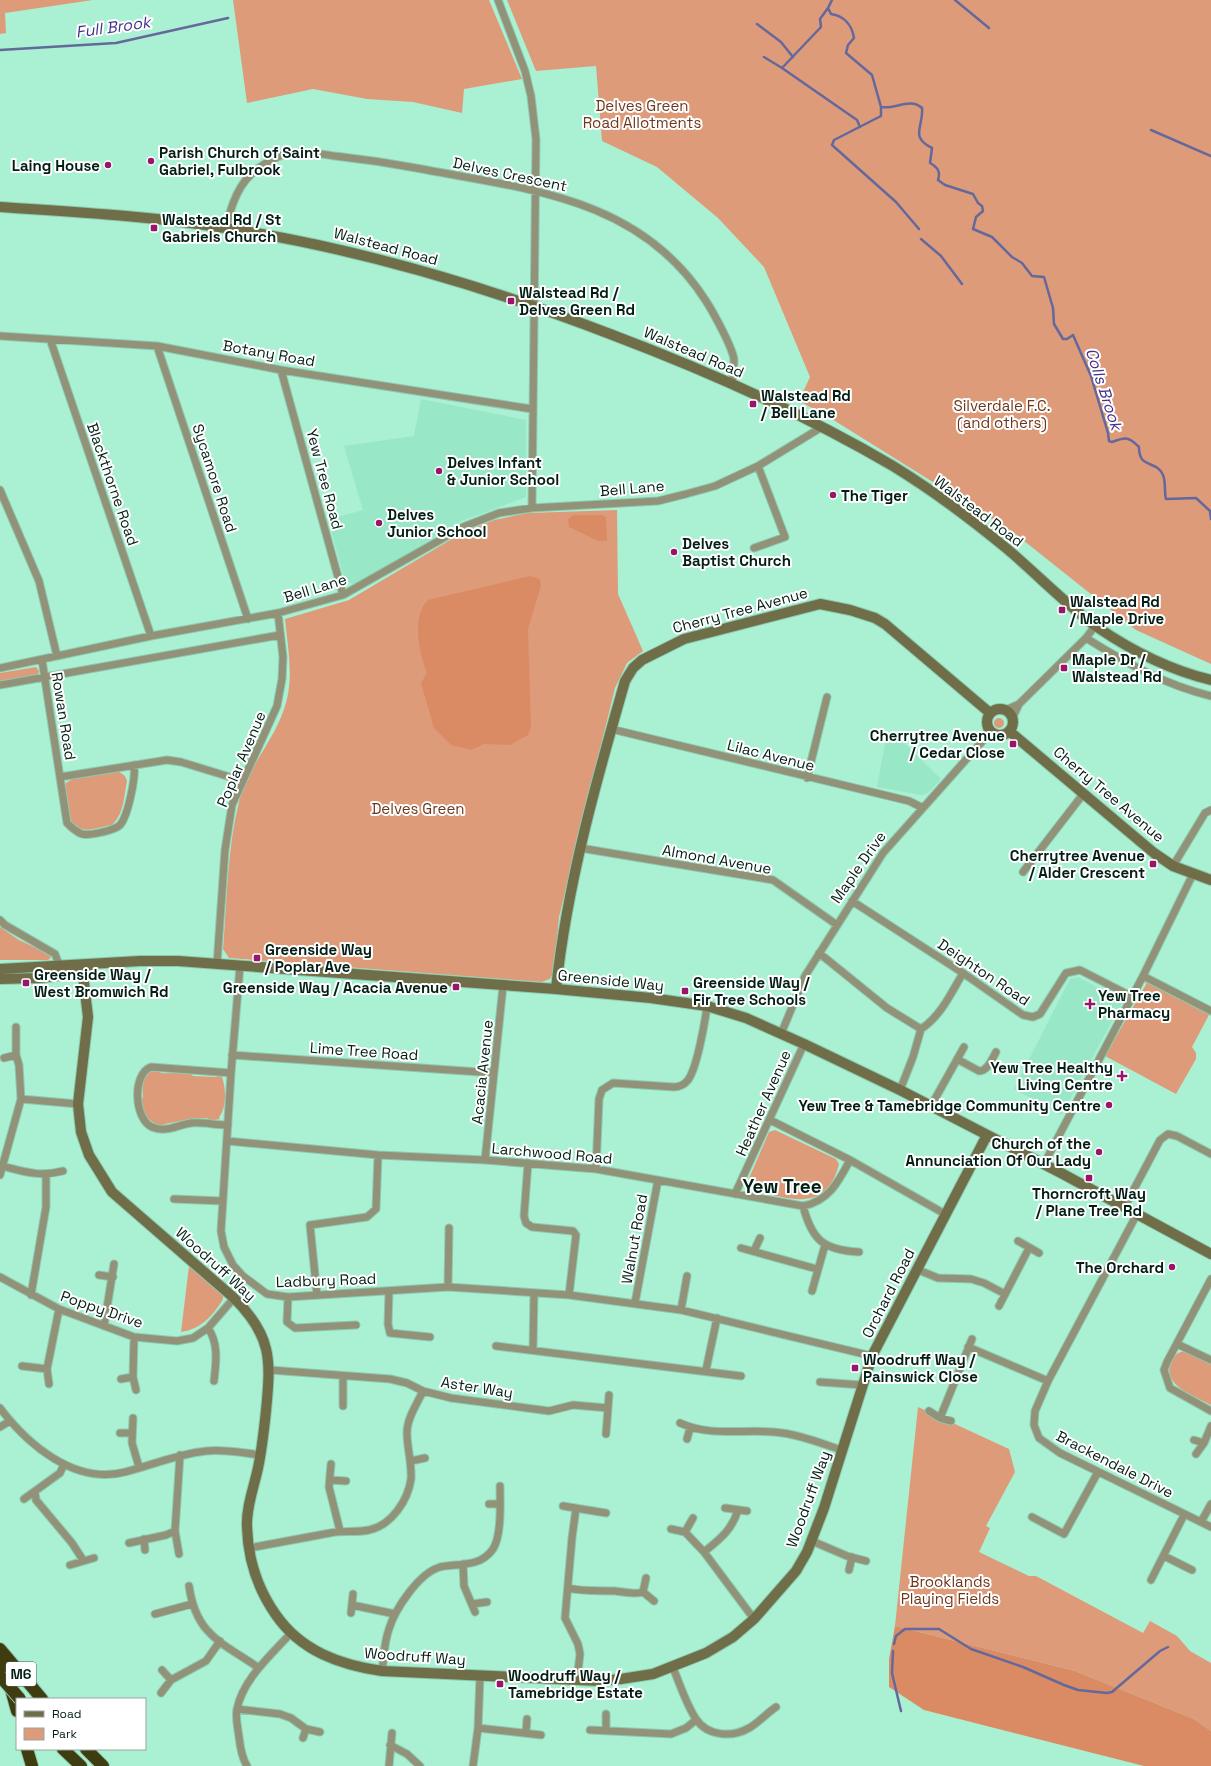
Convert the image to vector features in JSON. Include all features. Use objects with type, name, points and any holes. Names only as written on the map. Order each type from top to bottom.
[{"type":"highway","name":"M6","points":[[0,1650],[41,1698]]},
{"type":"highway","points":[[0,1650],[16,1707]]},
{"type":"highway","name":"M6","points":[[0,1676],[19,1698]]},
{"type":"highway","points":[[27,1750],[32,1766]]},
{"type":"highway","points":[[64,1750],[81,1766]]},
{"type":"highway","points":[[87,1750],[103,1766]]},
{"type":"street","points":[[498,0],[522,64],[531,96],[536,139],[537,191],[532,409],[532,508]]},
{"type":"street","name":"Delves Crescent","points":[[226,228],[237,192],[256,169],[275,158],[292,153],[315,153],[384,162],[537,191],[574,201],[601,211],[625,223],[660,248],[683,271],[700,291],[716,317],[734,358],[732,383]]},
{"type":"street","name":"Walstead Road","points":[[0,207],[136,217],[226,228],[340,249],[402,265],[534,305],[669,356],[732,383],[822,427],[895,468],[952,507],[1004,546],[1095,626],[1149,658],[1173,669],[1211,680]]},
{"type":"street","name":"Botany Road","points":[[0,336],[157,346],[281,370],[532,409]]},
{"type":"street","name":"Blackthorne Road","points":[[50,339],[151,636]]},
{"type":"street","name":"Sycamore Road","points":[[157,346],[248,619]]},
{"type":"street","name":"Yew Tree Road","points":[[281,370],[343,596]]},
{"type":"street","name":"Bell Lane","points":[[0,668],[151,636],[278,613],[343,596],[463,526],[499,513],[532,508],[658,501],[715,486],[758,466],[822,427]]},
{"type":"street","points":[[754,548],[785,537],[758,466]]},
{"type":"street","points":[[0,490],[39,581],[57,656]]},
{"type":"street","name":"Cherry Tree Avenue","points":[[556,989],[569,900],[580,848],[611,729],[625,681],[633,668],[642,660],[684,639],[820,604],[856,612],[875,618],[885,624],[990,713]]},
{"type":"street","name":"Poplar Avenue","points":[[217,964],[225,850],[232,805],[277,706],[282,680],[278,613]]},
{"type":"street","points":[[1019,704],[1012,719],[1009,731],[1002,734],[991,735],[987,724],[990,713],[994,710],[1006,710],[1019,704],[1086,638],[1095,626]]},
{"type":"street","points":[[0,686],[280,635]]},
{"type":"street","points":[[1086,638],[1147,674],[1174,685],[1211,696]]},
{"type":"street","name":"Rowan Road","points":[[42,660],[67,823],[74,830],[82,834],[114,830],[125,818],[135,775],[134,765]]},
{"type":"street","points":[[807,778],[827,697]]},
{"type":"street","points":[[1006,710],[1012,719]]},
{"type":"street","name":"Lilac Avenue","points":[[611,729],[807,778],[909,801],[923,808]]},
{"type":"street","name":"Cherry Tree Avenue","points":[[1009,731],[1154,853],[1173,866],[1211,880]]},
{"type":"street","name":"Maple Drive","points":[[781,1034],[805,976],[883,853],[991,735]]},
{"type":"street","name":"Rowan Road","points":[[60,776],[167,760],[181,762],[243,781]]},
{"type":"street","points":[[1023,872],[1084,793]]},
{"type":"street","points":[[1173,866],[1204,813],[1211,810]]},
{"type":"street","name":"Almond Avenue","points":[[580,848],[773,880],[836,925]]},
{"type":"street","points":[[1044,1164],[1144,976],[1193,874]]},
{"type":"street","name":"Deighton Road","points":[[852,900],[963,973],[1023,1015],[1033,1017],[1040,1014],[1066,973],[1072,970],[1080,970],[1132,997]]},
{"type":"street","points":[[3,922],[55,954],[60,967]]},
{"type":"street","points":[[819,954],[887,1008],[921,1029]]},
{"type":"street","name":"Greenside Way","points":[[0,979],[140,962],[217,964],[556,989],[651,998],[707,1006],[746,1018],[900,1090],[1044,1164],[1211,1254]]},
{"type":"street","name":"Ladbury Road","points":[[240,966],[232,1055],[221,1231],[224,1247],[233,1265],[243,1276],[267,1294],[288,1297],[448,1287],[569,1295],[635,1303]]},
{"type":"street","name":"Greenside Way","points":[[0,969],[60,967],[83,970]]},
{"type":"street","name":"Woodruff Way","points":[[83,970],[88,1017],[78,1104],[81,1132],[89,1155],[112,1192],[234,1298],[250,1313],[260,1330],[268,1350],[270,1370],[261,1455],[249,1508],[247,1526],[248,1548],[258,1585],[280,1621],[291,1633],[328,1658],[358,1668],[382,1672],[600,1681],[653,1674],[673,1668],[706,1653],[733,1637],[754,1619],[796,1571],[812,1541],[872,1356]]},
{"type":"street","points":[[900,1090],[913,1058],[921,1029],[932,1022],[938,1014],[963,973]]},
{"type":"street","points":[[1144,976],[1211,1011]]},
{"type":"street","name":"Acacia Avenue","points":[[486,1160],[493,1105],[494,1073],[504,986]]},
{"type":"street","points":[[596,1169],[599,1099],[602,1090],[613,1083],[674,1087],[683,1085],[691,1076],[703,1033],[707,1006]]},
{"type":"street","points":[[0,1175],[21,1099],[19,1065],[16,1055],[16,1027]]},
{"type":"street","name":"Heather Avenue","points":[[735,1194],[804,1044]]},
{"type":"street","points":[[931,1106],[964,1047]]},
{"type":"street","points":[[957,1059],[979,1071],[986,1069],[996,1052]]},
{"type":"street","points":[[4,1058],[16,1055]]},
{"type":"street","name":"Lime Tree Road","points":[[232,1055],[494,1073]]},
{"type":"street","points":[[228,1125],[191,1123],[161,1130],[150,1126],[141,1116],[138,1100],[140,1077],[147,1069],[151,1067],[231,1072]]},
{"type":"street","points":[[21,1099],[78,1104]]},
{"type":"street","points":[[770,1120],[850,1160],[945,1214]]},
{"type":"street","points":[[1124,1208],[1160,1140],[1168,1134],[1177,1136],[1211,1154]]},
{"type":"street","name":"Orchard Road","points":[[635,1303],[681,1310],[717,1318],[872,1356],[987,1135]]},
{"type":"street","name":"Larchwood Road","points":[[227,1141],[378,1155],[486,1160],[596,1169],[804,1206]]},
{"type":"street","points":[[317,1295],[310,1224],[367,1217],[376,1209],[378,1155]]},
{"type":"street","points":[[850,1160],[832,1191],[823,1198],[804,1206],[809,1223],[816,1236],[824,1245],[837,1249],[859,1252]]},
{"type":"street","points":[[528,1163],[524,1216],[526,1223],[532,1227],[573,1231],[576,1235],[569,1295]]},
{"type":"street","points":[[2,1166],[46,1175],[63,1171]]},
{"type":"street","points":[[31,1295],[46,1207],[46,1175]]},
{"type":"street","name":"Walnut Road","points":[[635,1303],[658,1180]]},
{"type":"street","points":[[174,1199],[223,1201]]},
{"type":"street","name":"Brackendale Drive","points":[[1137,1214],[1048,1381],[1035,1411],[1034,1425],[1039,1438],[1060,1453],[1211,1527]]},
{"type":"street","points":[[448,1287],[449,1228]]},
{"type":"street","points":[[754,1251],[760,1238]]},
{"type":"street","points":[[1018,1241],[1039,1253]]},
{"type":"street","points":[[812,1291],[824,1245]]},
{"type":"street","points":[[741,1248],[817,1269]]},
{"type":"street","points":[[999,1306],[1029,1248]]},
{"type":"street","points":[[104,1326],[114,1264]]},
{"type":"street","points":[[916,1269],[938,1278],[971,1279],[984,1283],[1005,1294]]},
{"type":"street","points":[[99,1275],[113,1277]]},
{"type":"street","points":[[681,1310],[687,1276]]},
{"type":"street","name":"Poppy Drive","points":[[0,1277],[59,1309],[134,1337],[177,1341],[193,1338],[208,1328],[234,1298]]},
{"type":"street","points":[[1211,1279],[1164,1370],[1170,1388],[1211,1411]]},
{"type":"street","points":[[389,1291],[388,1324],[390,1333],[430,1337]]},
{"type":"street","points":[[533,1349],[534,1293]]},
{"type":"street","points":[[288,1297],[287,1322],[294,1328],[356,1325]]},
{"type":"street","points":[[49,1384],[47,1370],[59,1309]]},
{"type":"street","points":[[706,1370],[717,1318]]},
{"type":"street","points":[[208,1328],[214,1340],[220,1359],[214,1381]]},
{"type":"street","points":[[134,1337],[133,1377],[136,1390]]},
{"type":"street","points":[[940,1418],[972,1339]]},
{"type":"street","points":[[1177,1344],[1211,1360]]},
{"type":"street","points":[[496,1346],[533,1349],[706,1370],[741,1376]]},
{"type":"street","points":[[968,1347],[1048,1381]]},
{"type":"street","points":[[22,1366],[47,1370]]},
{"type":"street","name":"Aster Way","points":[[270,1370],[343,1377],[390,1379],[407,1383],[423,1390],[451,1398],[549,1411],[573,1406],[608,1408]]},
{"type":"street","points":[[121,1380],[133,1377]]},
{"type":"street","points":[[343,1377],[343,1406]]},
{"type":"street","points":[[820,1382],[845,1385],[862,1385]]},
{"type":"street","points":[[248,1548],[340,1531],[370,1530],[384,1523],[405,1501],[410,1488],[411,1461],[407,1432],[413,1410],[423,1390]]},
{"type":"street","points":[[606,1434],[609,1395]]},
{"type":"street","points":[[0,1408],[10,1421],[41,1449],[64,1464],[97,1475],[124,1472],[180,1455],[208,1451],[227,1451],[261,1455]]},
{"type":"street","points":[[929,1411],[940,1418],[952,1421]]},
{"type":"street","points":[[133,1418],[131,1433],[134,1456],[139,1467]]},
{"type":"street","points":[[0,1427],[10,1421]]},
{"type":"street","points":[[680,1424],[690,1428],[716,1432],[773,1432],[796,1434],[842,1450]]},
{"type":"street","points":[[1196,1454],[1204,1443],[1211,1426]]},
{"type":"street","points":[[687,1439],[690,1428]]},
{"type":"street","points":[[120,1433],[131,1433]]},
{"type":"street","points":[[1194,1440],[1204,1443]]},
{"type":"street","points":[[179,1554],[175,1531],[180,1455]]},
{"type":"street","points":[[411,1461],[425,1458]]},
{"type":"street","points":[[24,1499],[60,1473],[64,1464]]},
{"type":"street","points":[[330,1464],[332,1502],[340,1531]]},
{"type":"street","points":[[1032,1517],[1064,1534],[1098,1472]]},
{"type":"street","points":[[330,1480],[346,1481]]},
{"type":"street","points":[[382,1672],[388,1630],[395,1614],[424,1575],[439,1568],[473,1564],[484,1558],[493,1549],[499,1526],[500,1486]]},
{"type":"street","points":[[35,1492],[36,1500],[72,1542],[83,1560]]},
{"type":"street","points":[[489,1504],[500,1504]]},
{"type":"street","points":[[1201,1522],[1211,1504]]},
{"type":"street","points":[[563,1506],[606,1513]]},
{"type":"street","points":[[576,1508],[565,1618],[579,1649],[577,1680]]},
{"type":"street","points":[[725,1508],[748,1511]]},
{"type":"street","points":[[704,1552],[724,1535],[733,1524],[738,1510]]},
{"type":"street","points":[[1151,1580],[1184,1515]]},
{"type":"street","points":[[685,1532],[693,1518]]},
{"type":"street","points":[[671,1529],[685,1532],[704,1552],[754,1619]]},
{"type":"street","points":[[129,1543],[166,1535],[175,1531]]},
{"type":"street","points":[[144,1540],[145,1550]]},
{"type":"street","points":[[812,1541],[829,1549],[866,1561]]},
{"type":"street","points":[[1164,1556],[1192,1570]]},
{"type":"street","points":[[849,1570],[852,1557]]},
{"type":"street","points":[[70,1565],[94,1558]]},
{"type":"street","points":[[463,1564],[464,1586],[475,1612]]},
{"type":"street","points":[[643,1592],[646,1578]]},
{"type":"street","points":[[189,1586],[192,1604],[204,1629],[259,1668]]},
{"type":"street","points":[[568,1588],[638,1594],[643,1592]]},
{"type":"street","points":[[643,1592],[654,1601]]},
{"type":"street","points":[[351,1613],[353,1594]]},
{"type":"street","points":[[472,1604],[487,1602]]},
{"type":"street","points":[[155,1614],[192,1604]]},
{"type":"street","points":[[352,1605],[395,1614]]},
{"type":"street","points":[[247,1766],[240,1743],[237,1709],[246,1687],[259,1668],[291,1633]]},
{"type":"street","points":[[161,1693],[171,1680],[206,1661],[220,1641]]},
{"type":"street","points":[[673,1668],[696,1720],[711,1731],[723,1734],[734,1733],[749,1728],[760,1714],[776,1707]]},
{"type":"street","points":[[162,1670],[171,1680]]},
{"type":"street","points":[[473,1766],[478,1728],[480,1676]]},
{"type":"street","points":[[237,1709],[280,1714],[291,1718],[306,1729],[320,1732]]},
{"type":"street","points":[[606,1714],[606,1730]]},
{"type":"street","points":[[526,1732],[527,1719]]},
{"type":"street","points":[[590,1730],[671,1734],[686,1728],[696,1720]]},
{"type":"street","points":[[478,1728],[526,1732],[541,1735]]},
{"type":"street","points":[[303,1738],[306,1729]]},
{"type":"street","points":[[389,1766],[392,1733]]},
{"type":"street","points":[[390,1745],[407,1754],[420,1766]]},
{"type":"shaded area","name":"Delves Infant & Junior School","points":[[421,399],[526,420],[526,497],[459,522],[355,585],[345,581],[328,520],[363,510],[344,446],[414,436]]},
{"type":"shaded area","points":[[574,515],[602,515],[606,517],[607,541],[598,541],[569,527],[568,519]]},
{"type":"shaded area","points":[[530,576],[540,579],[541,586],[528,629],[531,727],[528,735],[510,745],[484,744],[471,750],[451,745],[434,728],[421,683],[427,673],[421,656],[418,635],[418,625],[423,607],[428,600]]},
{"type":"shaded area","points":[[891,730],[941,779],[928,793],[921,795],[877,787],[887,734]]},
{"type":"shaded area","points":[[1078,977],[1123,1001],[1061,1115],[1014,1089],[1070,979]]},
{"type":"shaded area","points":[[895,1626],[1075,1671],[1194,1719],[1211,1731],[1211,1766],[1144,1766],[924,1710],[889,1687],[889,1659]]},
{"type":"green space","points":[[0,0],[93,0],[5,13],[6,33],[0,34]]},
{"type":"green space","points":[[233,0],[489,0],[522,79],[464,89],[462,113],[413,102],[367,99],[313,89],[247,103]]},
{"type":"green space","points":[[507,0],[1211,0],[1211,664],[1136,630],[1013,532],[827,416],[799,401],[810,377],[764,267],[718,218],[657,167],[602,141],[596,66],[536,71]]},
{"type":"green space","name":"Delves Green","points":[[617,510],[618,594],[643,651],[627,663],[615,688],[559,917],[554,972],[550,979],[542,982],[229,958],[223,949],[232,838],[242,790],[272,735],[287,701],[290,666],[285,619],[349,600],[462,533],[494,520],[528,513]]},
{"type":"green space","points":[[36,667],[39,671],[38,675],[0,684],[0,673]]},
{"type":"green space","points":[[997,718],[1001,718],[1004,723],[1001,728],[997,728],[994,725],[994,721]]},
{"type":"green space","points":[[118,771],[125,776],[127,781],[123,804],[116,821],[112,825],[85,830],[71,824],[65,791],[66,783],[72,779]]},
{"type":"green space","points":[[0,927],[19,940],[49,954],[51,958],[48,960],[0,960]]},
{"type":"green space","points":[[1148,981],[1210,1013],[1192,1047],[1196,1053],[1196,1059],[1176,1094],[1105,1056]]},
{"type":"green space","points":[[158,1070],[161,1073],[191,1073],[193,1076],[216,1077],[218,1075],[222,1077],[225,1103],[219,1117],[220,1119],[210,1121],[207,1118],[190,1119],[161,1126],[152,1122],[146,1116],[142,1104],[142,1080],[149,1072]]},
{"type":"green space","points":[[775,1130],[836,1159],[839,1164],[833,1180],[825,1191],[815,1197],[792,1199],[751,1190],[747,1183],[769,1132]]},
{"type":"green space","points":[[189,1266],[223,1295],[223,1299],[206,1321],[195,1328],[181,1332]]},
{"type":"green space","points":[[1185,1351],[1211,1364],[1211,1405],[1181,1389],[1171,1378],[1169,1370],[1172,1360],[1176,1354]]},
{"type":"green space","name":"Brooklands Playing Fields","points":[[918,1407],[1009,1449],[1015,1472],[986,1526],[990,1528],[979,1552],[1029,1576],[1036,1576],[1143,1633],[1150,1621],[1177,1636],[1190,1651],[1211,1663],[1211,1731],[1194,1719],[1075,1671],[895,1626]]},
{"type":"waterway","name":"Colls Brook","points":[[832,0],[828,8],[831,14],[836,15],[847,22],[853,33],[854,38],[848,45],[846,53],[872,75],[881,107],[912,104],[922,108],[919,135],[921,140],[932,148],[930,163],[938,170],[938,180],[945,185],[973,194],[978,203],[982,206],[983,211],[976,217],[973,229],[992,237],[1012,257],[1022,263],[1032,276],[1044,277],[1053,308],[1054,324],[1063,339],[1067,339],[1073,335],[1091,376],[1109,441],[1112,442],[1123,438],[1132,441],[1139,447],[1142,459],[1160,470],[1163,475],[1166,499],[1196,498],[1210,511],[1211,519]]},
{"type":"waterway","points":[[955,0],[989,28]]},
{"type":"waterway","points":[[828,8],[820,19],[821,27],[782,68],[857,120],[860,127]]},
{"type":"waterway","name":"Full Brook","points":[[0,50],[116,43],[228,18]]},
{"type":"waterway","points":[[757,24],[781,42],[793,57]]},
{"type":"waterway","points":[[764,57],[782,68]]},
{"type":"waterway","points":[[881,107],[881,116],[834,140],[832,145],[896,202],[919,229]]},
{"type":"waterway","points":[[1151,130],[1211,156]]},
{"type":"waterway","points":[[921,239],[941,256],[962,284]]},
{"type":"waterway","points":[[894,1644],[896,1636],[905,1629],[939,1629],[971,1649],[1023,1667],[1064,1685],[1078,1690],[1107,1693],[1112,1692],[1160,1651],[1168,1647]]},
{"type":"waterway","points":[[893,1651],[892,1673],[901,1711]]},
{"type":"place","name":"Parish Church of Saint Gabriel, Fulbrook","points":[[151,161]]},
{"type":"place","name":"Laing House","points":[[108,165]]},
{"type":"place","name":"Walstead Rd / St Gabriels Church","points":[[154,228]]},
{"type":"place","name":"Walstead Rd / Delves Green Rd","points":[[511,301]]},
{"type":"place","name":"Walstead Rd / Bell Lane","points":[[753,404]]},
{"type":"place","name":"Delves Infant & Junior School","points":[[439,471]]},
{"type":"place","name":"The Tiger","points":[[833,495]]},
{"type":"place","name":"Delves Junior School","points":[[379,523]]},
{"type":"place","name":"Delves Baptist Church","points":[[674,552]]},
{"type":"place","name":"Walstead Rd / Maple Drive","points":[[1062,610]]},
{"type":"place","name":"Maple Dr / Walstead Rd","points":[[1064,668]]},
{"type":"place","name":"Cherrytree Avenue / Cedar Close","points":[[1013,744]]},
{"type":"place","name":"Cherrytree Avenue / Alder Crescent","points":[[1153,864]]},
{"type":"place","name":"Greenside Way / Poplar Ave","points":[[257,958]]},
{"type":"place","name":"Greenside Way / West Bromwich Rd","points":[[26,983]]},
{"type":"place","name":"Greenside Way / Acacia Avenue","points":[[456,987]]},
{"type":"place","name":"Greenside Way / Fir Tree Schools","points":[[685,991]]},
{"type":"place","name":"Yew Tree Pharmacy","points":[[1090,1004]]},
{"type":"place","name":"Yew Tree Healthy Living Centre","points":[[1122,1076]]},
{"type":"place","name":"Yew Tree & Tamebridge Community Centre","points":[[1109,1105]]},
{"type":"place","name":"Church of the Annunciation Of Our Lady","points":[[1099,1152]]},
{"type":"place","name":"Thorncroft Way / Plane Tree Rd","points":[[1089,1178]]},
{"type":"place","name":"The Orchard","points":[[1172,1267]]},
{"type":"place","name":"Woodruff Way / Painswick Close","points":[[855,1368]]},
{"type":"place","name":"Woodruff Way / Tamebridge Estate","points":[[500,1684]]},
{"type":"district","name":"Yew Tree","points":[[782,1186]]},
{"type":"park label","name":"Delves Green Road Allotments","points":[[642,114]]},
{"type":"park label","name":"Silverdale F.C. (and others)","points":[[1002,414]]}]
